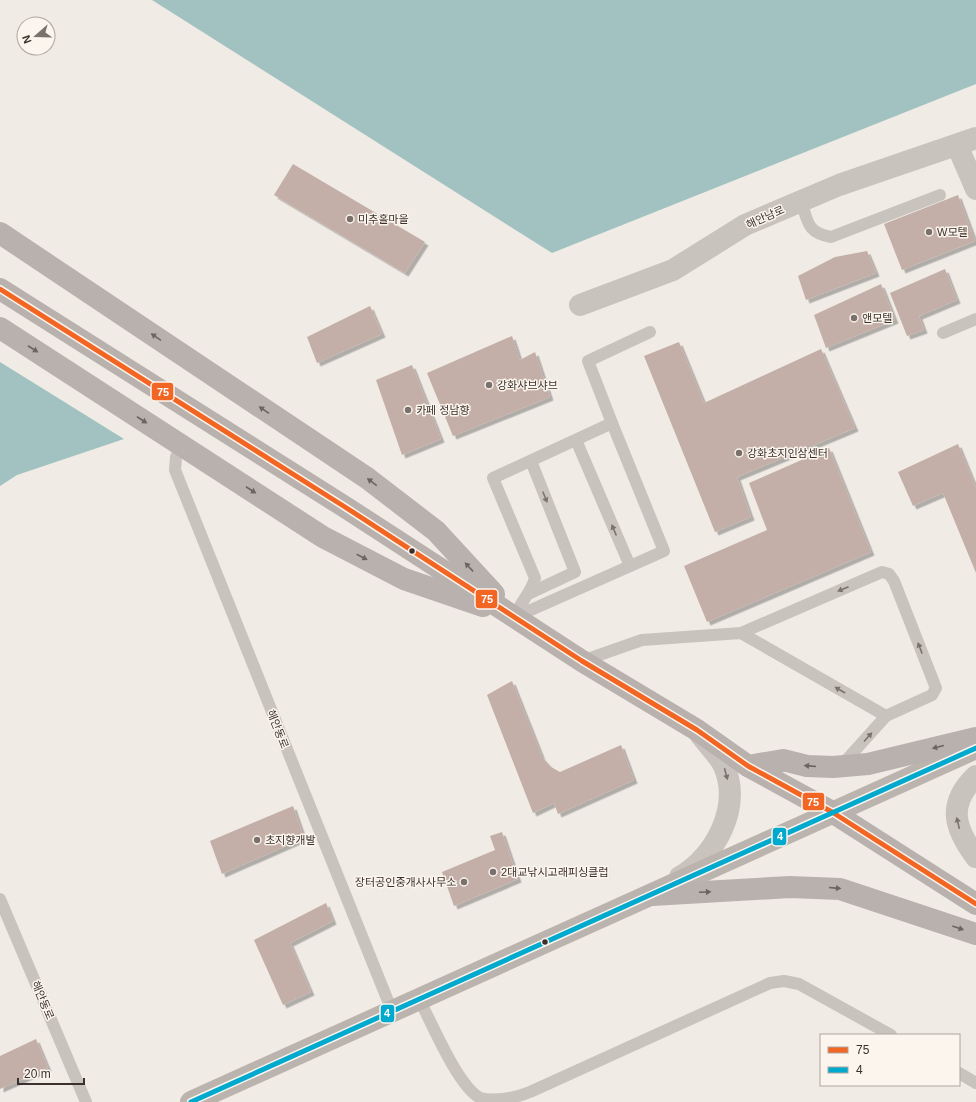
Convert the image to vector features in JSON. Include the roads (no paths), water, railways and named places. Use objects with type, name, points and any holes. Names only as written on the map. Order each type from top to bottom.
[{"type":"main road","points":[[0,233],[367,478],[436,531],[515,617]]},
{"type":"main road","points":[[0,290],[344,507],[582,661],[697,730],[748,766],[832,812],[976,904]]},
{"type":"main road","points":[[0,328],[330,541],[404,578],[515,617]]},
{"type":"main road","points":[[748,766],[783,760],[807,766],[868,764],[976,738]]},
{"type":"main road","points":[[191,1102],[976,748]]},
{"type":"main road","points":[[652,895],[790,887],[840,889],[976,934]]},
{"type":"street","name":"해안남로","points":[[580,305],[673,270],[745,225],[801,201],[839,185],[967,141],[976,189]]},
{"type":"street","points":[[652,895],[692,870],[713,847],[722,830],[729,793],[728,779],[724,765],[697,730]]},
{"type":"street","points":[[976,776],[968,784],[959,801],[956,817],[961,835],[976,857]]},
{"type":"lane","points":[[801,201],[811,229],[819,235],[831,237],[940,195]]},
{"type":"lane","points":[[943,333],[976,319]]},
{"type":"lane","points":[[515,617],[664,551],[588,361],[650,332]]},
{"type":"lane","points":[[515,617],[520,603],[532,589],[535,578],[493,478],[612,423]]},
{"type":"lane","points":[[576,440],[630,566]]},
{"type":"lane","name":"해안동로","points":[[182,445],[176,457],[175,470],[392,1012]]},
{"type":"lane","points":[[528,594],[575,572],[531,461]]},
{"type":"lane","points":[[582,661],[642,640],[742,633],[882,572],[889,574],[894,581],[936,688],[932,695],[886,716],[842,766]]},
{"type":"lane","points":[[742,633],[886,716]]},
{"type":"lane","name":"해안동로","points":[[0,899],[86,1102]]},
{"type":"lane","points":[[419,999],[467,1087],[480,1098],[493,1101],[510,1101],[770,983],[784,981],[799,984],[889,1034]]},
{"type":"lane","points":[[960,1074],[976,1083]]},
{"type":"water","points":[[152,0],[976,0],[976,84],[552,253]]},
{"type":"water","points":[[0,362],[124,439],[17,475],[0,486]]},
{"type":"place","name":"미추홀마을","points":[[350,219]]},
{"type":"place","name":"W모텔","points":[[929,232]]},
{"type":"place","name":"앤모텔","points":[[854,318]]},
{"type":"place","name":"강화샤브샤브","points":[[489,385]]},
{"type":"place","name":"카페 정남향","points":[[408,410]]},
{"type":"place","name":"강화초지인삼센터","points":[[739,453]]},
{"type":"place","name":"초지향개발","points":[[257,840]]},
{"type":"place","name":"2대교낚시고래피싱클럽","points":[[493,872]]},
{"type":"place","name":"장터공인중개사사무소","points":[[464,882]]}]
